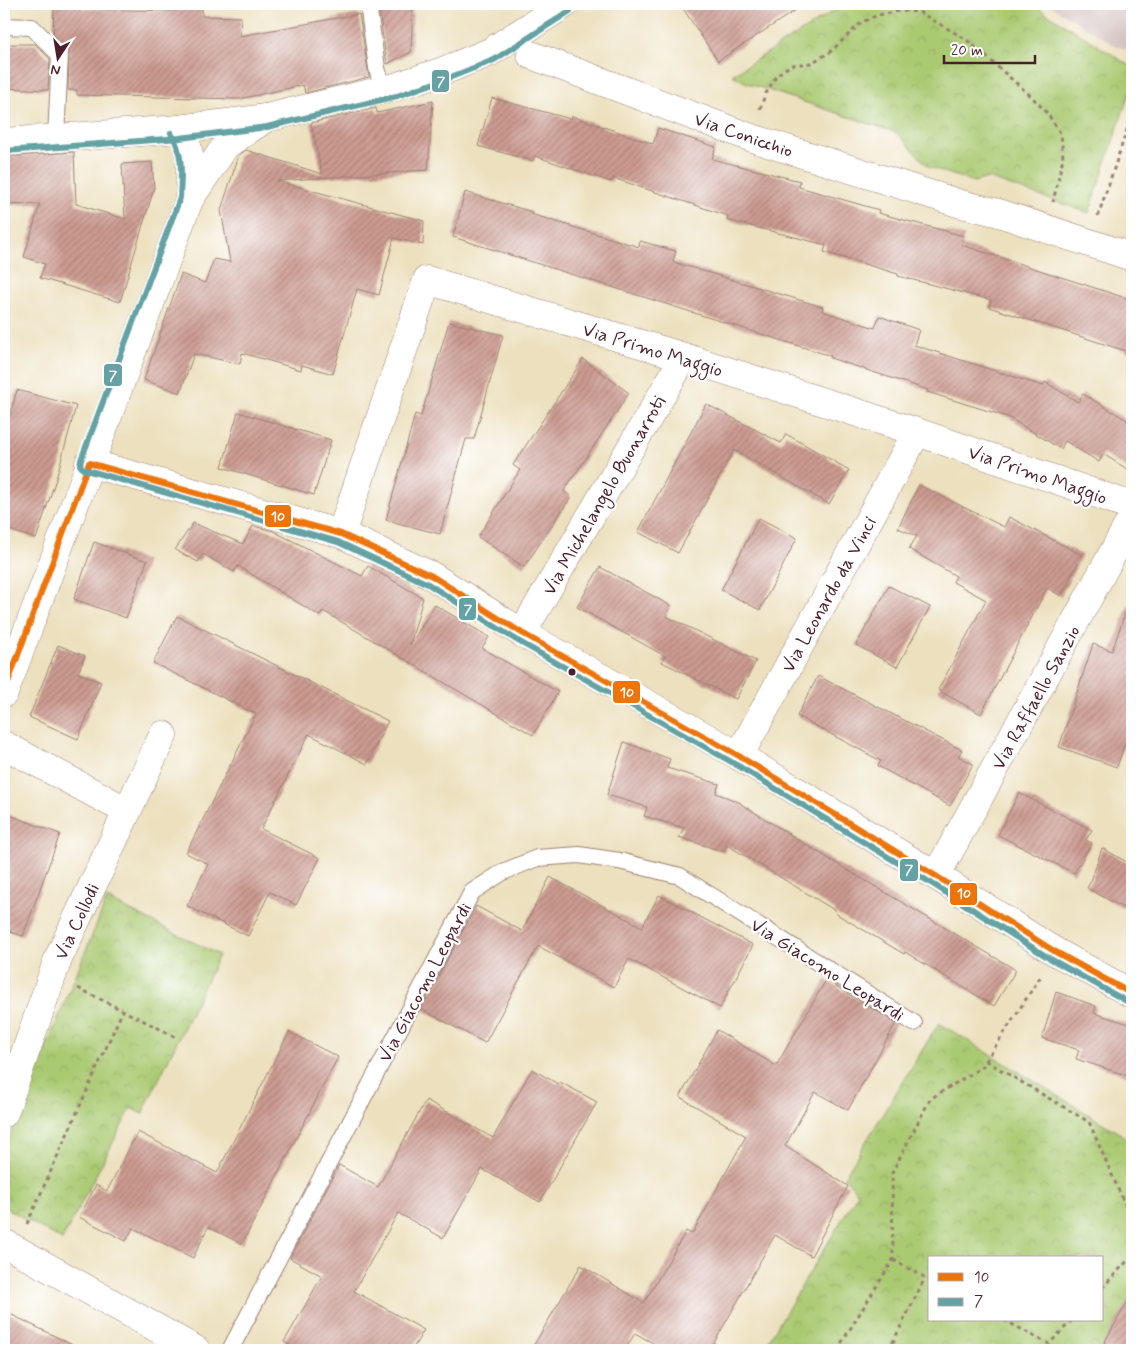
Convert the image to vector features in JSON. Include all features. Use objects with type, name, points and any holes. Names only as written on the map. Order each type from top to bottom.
[{"type":"street","points":[[4,142],[179,129],[266,118],[383,90],[443,71],[490,52],[525,44],[565,4]]},
{"type":"street","name":"Via Conicchio","points":[[525,44],[749,137],[961,204],[999,213],[1132,257]]},
{"type":"street","points":[[5,683],[189,200],[226,145],[266,118]]},
{"type":"street","points":[[179,129],[185,138],[190,159],[189,200]]},
{"type":"street","name":"Via Primo Maggio","points":[[341,534],[427,280],[684,357],[917,432],[1132,506]]},
{"type":"street","name":"Via Michelangelo Buonarroti","points":[[522,633],[684,357]]},
{"type":"street","name":"Via Leonardo da Vinci","points":[[738,756],[917,432]]},
{"type":"street","points":[[89,463],[341,534],[432,576],[522,633],[738,756],[936,876],[1054,951],[1132,994]]},
{"type":"street","name":"Via Raffaello Sanzio","points":[[936,876],[1132,518]]},
{"type":"street","name":"Via Collodi","points":[[4,1113],[58,959],[163,735]]},
{"type":"street","points":[[4,745],[127,812]]},
{"type":"street","points":[[4,1244],[196,1350]]},
{"type":"lane","points":[[368,4],[377,68],[383,90]]},
{"type":"lane","points":[[4,26],[32,27],[60,55],[56,138]]},
{"type":"lane","name":"Via Giacomo Leopardi","points":[[230,1350],[472,892],[503,872],[537,858],[579,855],[619,861],[680,876],[914,1023]]},
{"type":"path","points":[[749,137],[765,95],[777,75],[791,65],[811,63],[829,53],[862,22],[900,11],[919,12],[966,40],[1032,97],[1047,113],[1061,134],[1063,158],[1045,229]]},
{"type":"path","points":[[1089,243],[1132,115]]},
{"type":"path","points":[[837,1350],[894,1260],[892,1173],[930,1099],[982,1067],[1043,973],[1054,951]]},
{"type":"path","points":[[72,985],[176,1037]]},
{"type":"path","points":[[29,1221],[123,1010]]},
{"type":"path","points":[[986,1060],[1089,1122],[1132,1221]]},
{"type":"path","points":[[1104,1286],[1132,1256]]},
{"type":"path","points":[[894,1260],[928,1279]]},
{"type":"path","points":[[889,1350],[925,1278]]},
{"type":"path","points":[[1008,1322],[1049,1344],[1070,1322]]},
{"type":"shaded area","points":[[1048,4],[1132,4],[1132,51],[1116,46]]},
{"type":"green space","points":[[845,4],[1032,4],[1132,67],[1132,85],[1089,213],[988,178],[974,182],[929,167],[897,133],[747,83],[732,75]]},
{"type":"green space","points":[[107,899],[219,955],[142,1114],[131,1108],[62,1240],[4,1207],[4,1150]]},
{"type":"green space","points":[[939,1023],[1132,1141],[1132,1296],[1100,1350],[763,1350],[858,1193],[844,1177]]},
{"type":"building","points":[[54,4],[83,4],[83,9],[175,11],[175,4],[202,4],[202,16],[241,17],[240,36],[359,14],[369,77],[305,93],[303,85],[239,99],[77,95],[77,90],[68,90],[69,51],[53,34]]},
{"type":"building","points":[[386,4],[413,4],[411,52],[387,64],[379,10],[386,9]]},
{"type":"building","points":[[680,4],[805,4],[718,61]]},
{"type":"building","points":[[4,44],[35,44],[50,59],[48,90],[4,88]]},
{"type":"building","points":[[492,98],[571,119],[572,116],[653,144],[658,128],[716,147],[712,159],[800,181],[799,187],[879,210],[878,213],[964,236],[962,245],[1132,300],[1132,353],[989,307],[991,300],[898,276],[898,274],[824,252],[826,245],[727,220],[728,216],[613,178],[611,182],[535,156],[533,161],[478,146]]},
{"type":"building","points":[[433,101],[428,170],[277,181],[424,221],[423,245],[394,238],[379,295],[357,289],[333,374],[302,365],[301,370],[242,353],[240,364],[194,354],[180,393],[144,380],[181,274],[205,283],[214,259],[230,262],[221,210],[239,155],[246,150],[322,174],[311,123],[376,108],[377,113]]},
{"type":"building","points":[[74,152],[76,204],[125,219],[122,164],[152,162],[154,188],[120,302],[40,278],[45,264],[24,257],[40,204],[6,205],[4,157]]},
{"type":"building","points":[[465,192],[639,247],[640,241],[676,251],[673,262],[823,307],[822,311],[875,328],[879,316],[919,330],[914,345],[1043,386],[1045,382],[1078,402],[1083,394],[1132,423],[1132,472],[1103,454],[1099,462],[1065,441],[1061,449],[1008,417],[927,392],[928,390],[830,358],[831,356],[453,237]]},
{"type":"building","points":[[449,322],[503,335],[474,439],[466,439],[440,534],[386,520],[415,414],[421,416]]},
{"type":"building","points":[[583,359],[629,393],[564,491],[571,497],[524,567],[478,537],[520,470],[513,465]]},
{"type":"building","points":[[17,390],[76,406],[56,479],[36,539],[4,528],[4,436]]},
{"type":"building","points":[[706,404],[781,443],[786,434],[849,470],[829,504],[734,450],[678,553],[638,532]]},
{"type":"building","points":[[238,412],[331,440],[314,495],[222,467]]},
{"type":"building","points":[[919,485],[1004,527],[1009,517],[1082,555],[1061,596],[1047,588],[981,714],[938,690],[986,600],[953,582],[956,576],[909,549],[917,536],[898,528]]},
{"type":"building","points":[[759,518],[797,538],[760,610],[721,590]]},
{"type":"building","points":[[193,523],[243,544],[253,526],[273,531],[362,576],[368,566],[423,598],[410,645],[435,605],[489,637],[482,648],[558,692],[533,735],[323,611],[320,616],[238,566],[234,572],[203,554],[198,562],[175,550]]},
{"type":"building","points":[[94,542],[147,561],[126,618],[74,599]]},
{"type":"building","points":[[600,567],[671,606],[666,616],[756,661],[736,699],[662,662],[665,656],[577,607]]},
{"type":"building","points":[[889,586],[930,607],[897,667],[856,645]]},
{"type":"building","points":[[1128,605],[1132,605],[1132,721],[1117,767],[1059,747],[1093,644],[1112,651]]},
{"type":"building","points":[[177,616],[388,721],[367,764],[309,734],[261,829],[320,858],[296,905],[270,892],[248,936],[187,906],[208,864],[186,853],[256,714],[153,663]]},
{"type":"building","points":[[58,645],[85,656],[78,673],[101,682],[78,739],[29,717]]},
{"type":"building","points":[[818,676],[962,750],[958,756],[973,764],[950,806],[878,766],[881,761],[797,716]]},
{"type":"building","points":[[624,742],[670,759],[667,768],[719,784],[716,793],[741,803],[834,862],[1016,970],[994,1006],[905,952],[904,954],[835,913],[836,911],[727,845],[724,852],[679,837],[684,828],[644,816],[647,807],[607,795]]},
{"type":"building","points":[[1019,793],[1092,830],[1086,840],[1092,843],[1074,873],[998,835]]},
{"type":"building","points":[[4,813],[60,834],[23,936],[4,930]]},
{"type":"building","points":[[1102,848],[1132,865],[1132,913],[1087,888]]},
{"type":"building","points":[[550,877],[642,927],[659,895],[753,945],[720,1008],[629,959],[614,987],[538,946],[485,1043],[421,1009],[476,906],[522,931]]},
{"type":"building","points":[[826,980],[896,1023],[848,1110],[815,1092],[785,1146],[848,1186],[811,1256],[775,1235],[710,1350],[665,1350],[635,1333],[625,1350],[531,1350],[581,1265],[644,1303],[686,1231],[692,1234],[746,1136],[680,1097],[717,1030],[776,1066]]},
{"type":"building","points":[[1056,992],[1096,1006],[1094,1013],[1132,1025],[1132,1077],[1076,1059],[1079,1050],[1042,1038]]},
{"type":"building","points":[[289,1032],[338,1057],[242,1244],[208,1227],[193,1258],[133,1228],[126,1241],[79,1217],[96,1185],[107,1191],[138,1132],[217,1173]]},
{"type":"building","points":[[532,1069],[558,1084],[560,1082],[597,1102],[540,1202],[482,1169],[443,1238],[398,1213],[354,1291],[424,1330],[412,1350],[299,1350],[284,1342],[322,1276],[290,1258],[339,1165],[378,1187],[426,1100],[493,1138]]},
{"type":"building","points":[[1132,1294],[1132,1350],[1100,1350]]},
{"type":"building","points":[[4,1311],[83,1350],[4,1350]]},
{"type":"transit line","name":"7","points":[[5,151],[180,138],[267,127],[397,96],[494,60],[570,11]]},
{"type":"transit line","name":"7","points":[[171,133],[180,157],[180,198],[81,460],[80,465],[83,469],[338,542],[428,584],[518,641],[735,764],[931,883],[1049,958],[1128,1002]]},
{"type":"transit line","name":"10","points":[[89,463],[341,534],[432,576],[522,633],[739,756],[936,876],[1054,951],[1132,994]]},
{"type":"transit line","name":"10","points":[[4,693],[89,463]]}]
